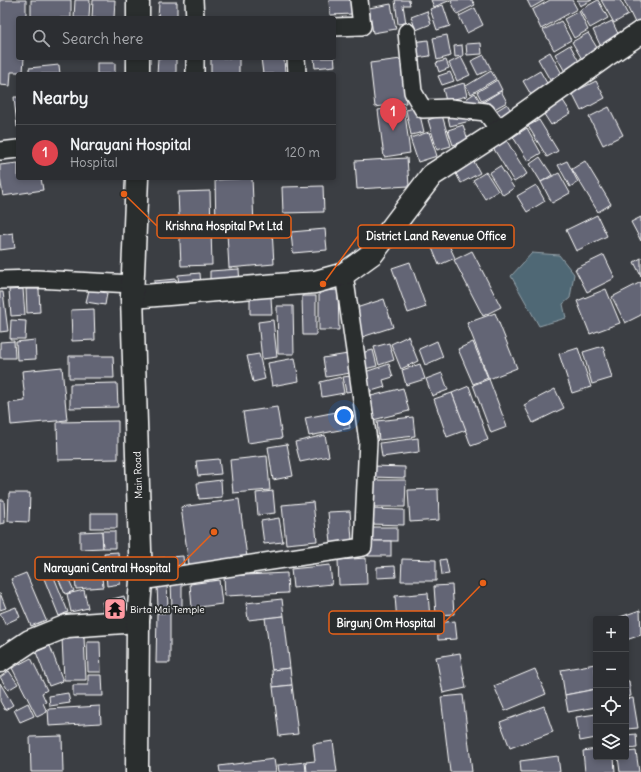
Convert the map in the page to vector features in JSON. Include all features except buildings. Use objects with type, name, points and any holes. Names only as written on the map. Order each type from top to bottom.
[{"type":"street","points":[[138,0],[138,16]]},
{"type":"street","points":[[194,0],[195,16]]},
{"type":"street","points":[[336,27],[362,26],[359,0]]},
{"type":"street","points":[[406,32],[412,92],[422,109],[450,108],[486,112],[500,131]]},
{"type":"street","points":[[0,280],[36,279],[133,290],[316,282],[344,274],[373,253],[432,175],[500,131],[641,32]]},
{"type":"street","points":[[138,60],[138,72]]},
{"type":"street","points":[[195,60],[195,72]]},
{"type":"street","points":[[296,60],[297,72]]},
{"type":"street","points":[[0,151],[16,149]]},
{"type":"street","name":"Main Road","points":[[137,180],[133,290],[141,581],[138,620],[137,772]]},
{"type":"street","points":[[141,581],[363,547],[368,441],[344,274]]},
{"type":"street","points":[[0,661],[30,642],[67,626],[138,620]]},
{"type":"street","points":[[0,646],[30,642]]},
{"type":"water","points":[[532,253],[559,255],[574,274],[570,298],[563,304],[566,318],[539,326],[511,276]]},
{"type":"place","name":"Narayani Hospital","points":[[393,131]]},
{"type":"place","name":"Krishna Hospital Pvt Ltd","points":[[124,194]]},
{"type":"place","name":"District Land Revenue Office","points":[[323,284]]},
{"type":"place","name":"Narayani Central Hospital","points":[[214,532]]},
{"type":"place","name":"Birgunj Om Hospital","points":[[483,583]]},
{"type":"place","name":"Birta Mai Temple","points":[[115,609]]}]
